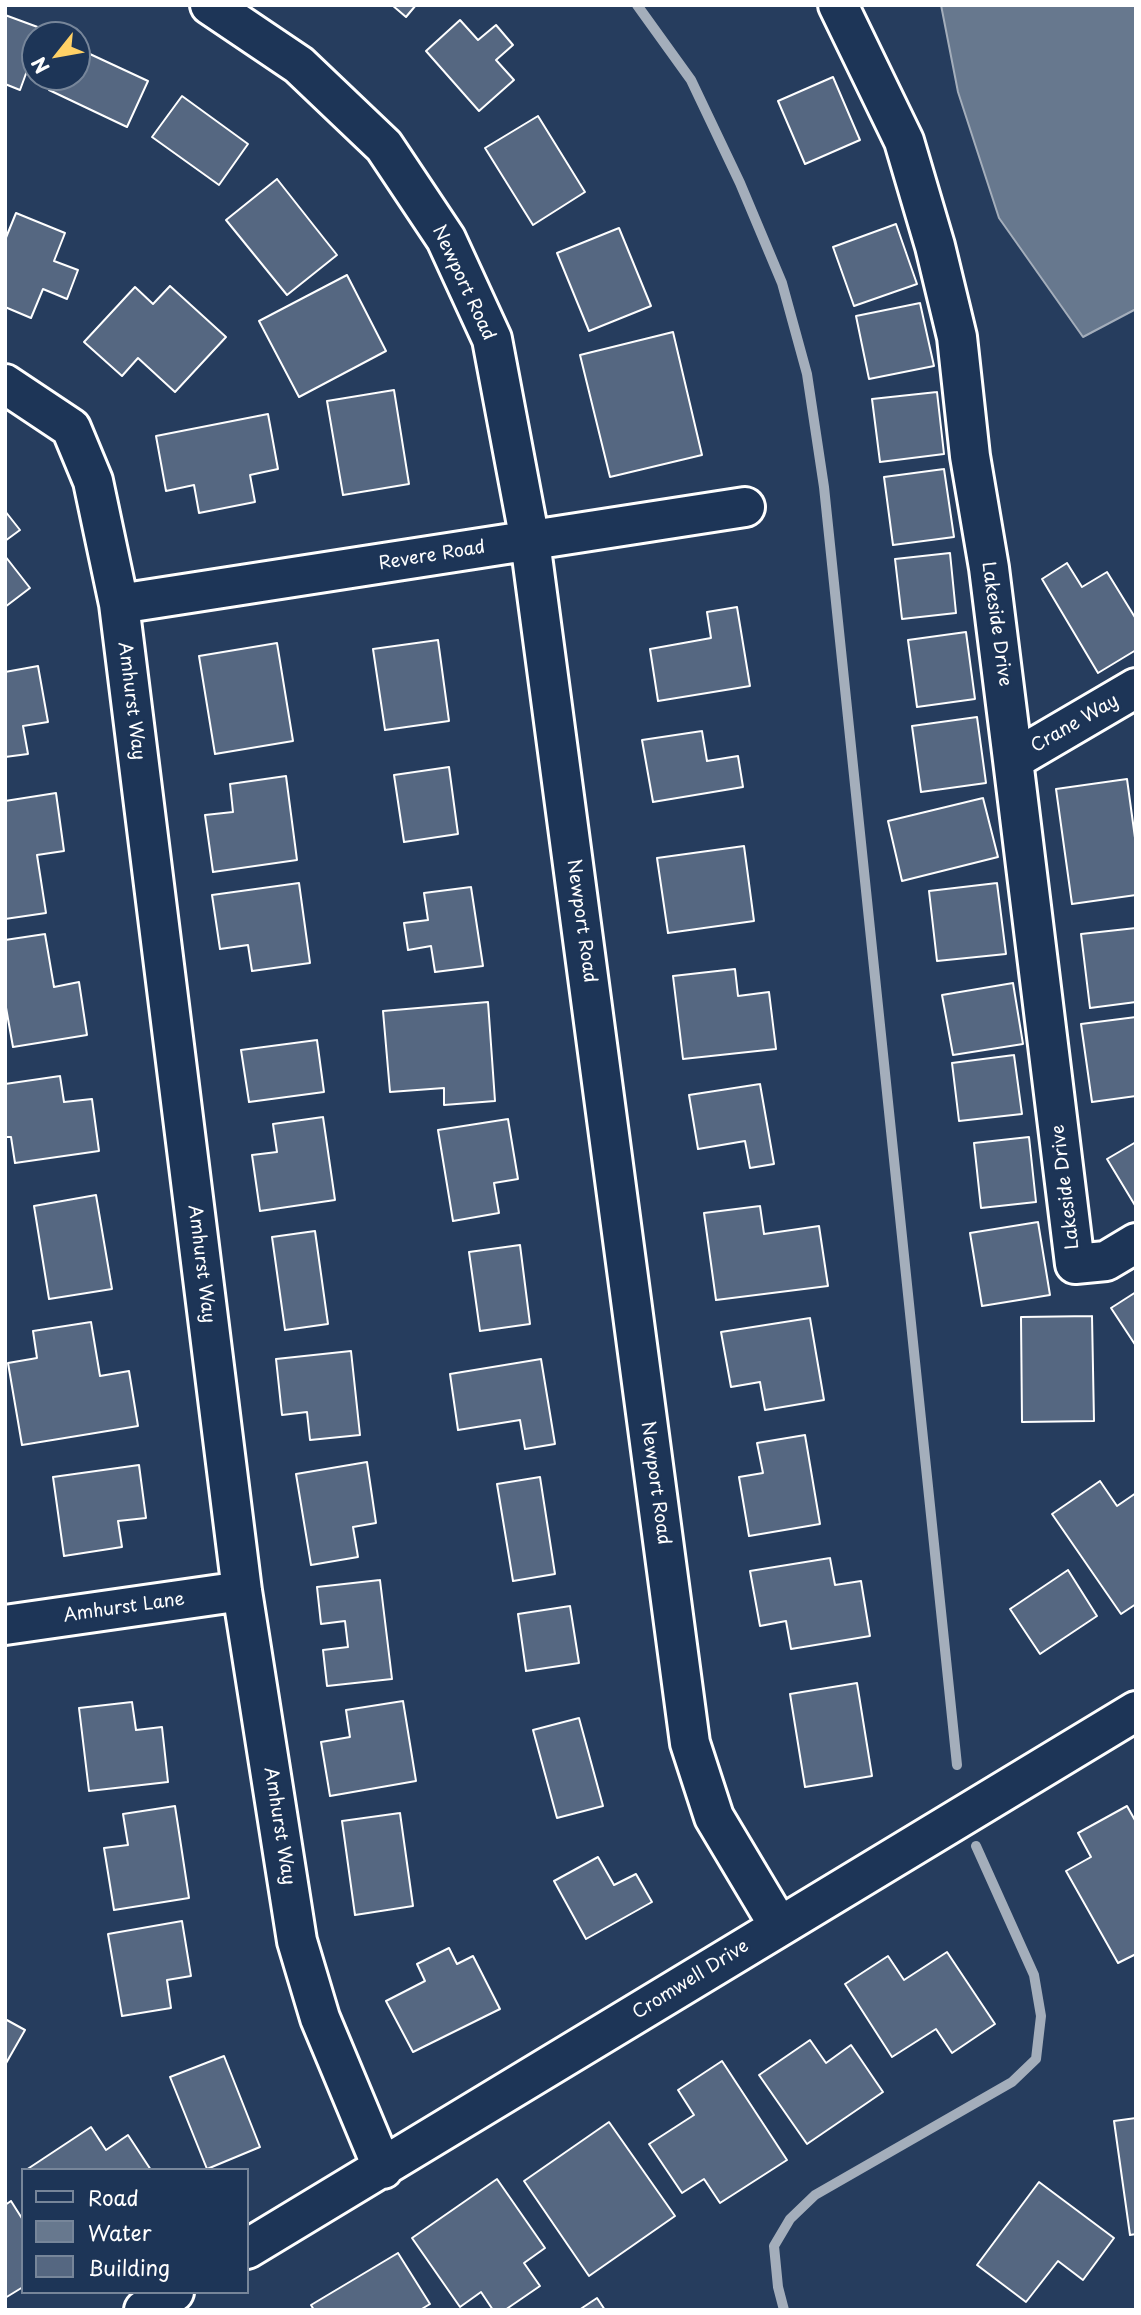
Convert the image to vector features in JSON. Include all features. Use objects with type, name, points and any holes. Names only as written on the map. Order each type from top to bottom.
[{"type":"street","name":"Newport Road","points":[[211,5],[299,65],[384,146],[446,239],[492,339],[530,541],[690,1743],[714,1817],[779,1926]]},
{"type":"street","name":"Lakeside Drive","points":[[838,5],[905,141],[935,246],[957,338],[970,456],[989,568],[1075,1264],[1106,1261],[1136,1243]]},
{"type":"street","name":"Amhurst Way","points":[[5,384],[71,428],[93,481],[119,604],[242,1591],[297,1941],[320,2018],[383,2169]]},
{"type":"street","name":"Revere Road","points":[[119,604],[745,507]]},
{"type":"street","name":"Crane Way","points":[[1013,760],[1136,688]]},
{"type":"street","name":"Amhurst Lane","points":[[5,1625],[242,1591]]},
{"type":"street","name":"Cromwell Drive","points":[[248,2248],[1136,1711]]},
{"type":"street","points":[[144,2310],[171,2294]]},
{"type":"water","points":[[941,5],[1136,5],[1136,309],[1083,337],[999,218],[958,92]]},
{"type":"building","points":[[392,5],[416,5],[406,17]]},
{"type":"building","points":[[5,15],[21,21],[21,87],[20,90],[5,84]]},
{"type":"building","points":[[460,20],[478,40],[496,25],[513,45],[496,60],[514,80],[479,111],[426,51]]},
{"type":"building","points":[[91,55],[148,81],[127,127],[51,91],[91,91]]},
{"type":"building","points":[[833,77],[860,140],[805,164],[778,101]]},
{"type":"building","points":[[182,96],[248,144],[219,185],[152,137]]},
{"type":"building","points":[[538,116],[585,192],[533,225],[485,148]]},
{"type":"building","points":[[277,179],[337,255],[287,295],[226,220]]},
{"type":"building","points":[[16,213],[65,233],[54,261],[78,270],[67,299],[43,289],[31,318],[5,307],[5,240]]},
{"type":"building","points":[[896,224],[917,284],[854,306],[833,247]]},
{"type":"building","points":[[619,228],[651,306],[589,331],[557,253]]},
{"type":"building","points":[[347,275],[386,351],[299,397],[259,321]]},
{"type":"building","points":[[170,286],[226,337],[175,392],[138,358],[122,376],[84,342],[135,287],[153,304]]},
{"type":"building","points":[[920,303],[934,366],[869,379],[856,316]]},
{"type":"building","points":[[673,332],[702,455],[610,477],[580,355]]},
{"type":"building","points":[[394,390],[409,484],[343,495],[327,401]]},
{"type":"building","points":[[937,392],[944,454],[880,462],[872,399]]},
{"type":"building","points":[[268,414],[278,469],[250,475],[255,502],[199,513],[194,485],[166,491],[156,436]]},
{"type":"building","points":[[944,469],[954,537],[893,545],[884,477]]},
{"type":"building","points":[[5,511],[20,530],[5,541]]},
{"type":"building","points":[[950,553],[956,613],[902,619],[895,559]]},
{"type":"building","points":[[5,556],[30,588],[5,607]]},
{"type":"building","points":[[1067,563],[1082,587],[1107,572],[1136,619],[1136,650],[1098,673],[1042,579]]},
{"type":"building","points":[[737,607],[750,686],[658,701],[650,649],[711,638],[707,612]]},
{"type":"building","points":[[966,632],[975,699],[917,707],[908,640]]},
{"type":"building","points":[[438,640],[449,721],[385,730],[373,649]]},
{"type":"building","points":[[277,643],[293,741],[215,754],[199,656]]},
{"type":"building","points":[[38,666],[48,722],[23,726],[28,754],[5,757],[5,672]]},
{"type":"building","points":[[977,717],[986,783],[921,792],[912,726]]},
{"type":"building","points":[[702,731],[707,761],[738,756],[743,787],[653,802],[642,740]]},
{"type":"building","points":[[449,767],[458,834],[404,842],[394,775]]},
{"type":"building","points":[[286,776],[297,860],[213,872],[205,815],[233,812],[230,784]]},
{"type":"building","points":[[1127,779],[1136,845],[1136,895],[1072,904],[1056,789]]},
{"type":"building","points":[[56,793],[64,851],[37,855],[46,913],[5,919],[5,801]]},
{"type":"building","points":[[983,798],[998,857],[902,881],[888,821]]},
{"type":"building","points":[[744,846],[754,921],[668,933],[657,858]]},
{"type":"building","points":[[299,883],[310,963],[252,971],[248,945],[220,949],[212,895]]},
{"type":"building","points":[[997,883],[1006,954],[937,961],[929,891]]},
{"type":"building","points":[[471,887],[483,966],[435,972],[431,946],[408,950],[404,923],[428,920],[424,893]]},
{"type":"building","points":[[1136,928],[1136,1002],[1090,1008],[1081,934]]},
{"type":"building","points":[[45,934],[54,987],[79,982],[87,1035],[13,1047],[5,1002],[5,940]]},
{"type":"building","points":[[735,969],[738,996],[769,992],[776,1049],[683,1059],[673,976]]},
{"type":"building","points":[[1013,983],[1023,1044],[953,1055],[942,995]]},
{"type":"building","points":[[488,1002],[495,1101],[444,1105],[444,1088],[390,1092],[383,1011]]},
{"type":"building","points":[[1136,1017],[1136,1096],[1092,1102],[1081,1024]]},
{"type":"building","points":[[317,1040],[324,1092],[249,1102],[241,1050]]},
{"type":"building","points":[[1014,1055],[1022,1114],[959,1121],[952,1063]]},
{"type":"building","points":[[60,1076],[64,1102],[92,1099],[99,1151],[15,1163],[11,1137],[5,1137],[5,1084]]},
{"type":"building","points":[[760,1084],[774,1164],[750,1168],[745,1141],[698,1149],[689,1095]]},
{"type":"building","points":[[323,1117],[335,1200],[260,1211],[252,1155],[277,1152],[273,1124]]},
{"type":"building","points":[[508,1119],[518,1179],[494,1183],[499,1213],[453,1221],[438,1130]]},
{"type":"building","points":[[1029,1137],[1036,1202],[981,1208],[974,1143]]},
{"type":"building","points":[[1136,1142],[1136,1207],[1107,1159]]},
{"type":"building","points":[[96,1195],[112,1289],[49,1299],[34,1206]]},
{"type":"building","points":[[760,1206],[764,1234],[819,1226],[828,1286],[716,1300],[704,1213]]},
{"type":"building","points":[[1038,1222],[1050,1295],[982,1306],[970,1233]]},
{"type":"building","points":[[315,1231],[328,1324],[285,1330],[272,1237]]},
{"type":"building","points":[[520,1245],[530,1324],[480,1331],[469,1252]]},
{"type":"building","points":[[1136,1292],[1136,1346],[1111,1308]]},
{"type":"building","points":[[1092,1316],[1094,1421],[1022,1422],[1021,1317]]},
{"type":"building","points":[[810,1318],[824,1400],[765,1410],[760,1382],[731,1387],[721,1332]]},
{"type":"building","points":[[91,1322],[100,1376],[129,1371],[138,1426],[22,1445],[8,1363],[37,1358],[33,1331]]},
{"type":"building","points":[[351,1351],[360,1435],[310,1440],[307,1412],[282,1415],[276,1359]]},
{"type":"building","points":[[541,1359],[555,1444],[525,1449],[520,1420],[458,1430],[450,1374]]},
{"type":"building","points":[[805,1435],[820,1524],[749,1536],[739,1477],[763,1473],[757,1443]]},
{"type":"building","points":[[367,1462],[376,1523],[353,1527],[358,1557],[311,1565],[296,1474]]},
{"type":"building","points":[[139,1465],[146,1518],[118,1521],[122,1547],[64,1556],[53,1477]]},
{"type":"building","points":[[540,1477],[555,1574],[513,1581],[497,1484]]},
{"type":"building","points":[[1100,1481],[1117,1506],[1136,1493],[1136,1604],[1121,1614],[1052,1514]]},
{"type":"building","points":[[830,1558],[835,1585],[861,1581],[870,1636],[791,1649],[786,1621],[760,1626],[750,1571]]},
{"type":"building","points":[[1068,1570],[1097,1616],[1040,1654],[1010,1609]]},
{"type":"building","points":[[380,1580],[392,1679],[327,1686],[323,1650],[348,1647],[345,1621],[321,1624],[317,1587]]},
{"type":"building","points":[[570,1606],[579,1663],[526,1671],[518,1614]]},
{"type":"building","points":[[857,1683],[872,1776],[805,1787],[790,1694]]},
{"type":"building","points":[[403,1701],[416,1781],[330,1796],[321,1742],[350,1737],[346,1710]]},
{"type":"building","points":[[132,1702],[136,1730],[162,1727],[168,1782],[89,1791],[79,1708]]},
{"type":"building","points":[[579,1718],[603,1806],[557,1818],[533,1730]]},
{"type":"building","points":[[175,1806],[189,1898],[114,1910],[104,1848],[128,1845],[123,1814]]},
{"type":"building","points":[[1127,1806],[1136,1822],[1136,1954],[1118,1963],[1066,1871],[1091,1857],[1078,1833]]},
{"type":"building","points":[[400,1813],[413,1906],[355,1915],[342,1821]]},
{"type":"building","points":[[598,1857],[614,1885],[636,1874],[652,1902],[586,1939],[554,1881]]},
{"type":"building","points":[[182,1921],[191,1976],[167,1980],[171,2008],[122,2016],[108,1934]]},
{"type":"building","points":[[449,1948],[457,1964],[473,1956],[500,2009],[413,2052],[386,2001],[425,1981],[417,1964]]},
{"type":"building","points":[[947,1952],[995,2024],[952,2053],[936,2029],[892,2057],[845,1984],[888,1956],[904,1980]]},
{"type":"building","points":[[5,2019],[25,2030],[5,2065]]},
{"type":"building","points":[[810,2040],[826,2063],[851,2045],[883,2092],[807,2144],[759,2075]]},
{"type":"building","points":[[224,2056],[260,2147],[207,2168],[170,2077]]},
{"type":"building","points":[[722,2061],[787,2160],[720,2203],[704,2179],[682,2193],[649,2144],[694,2115],[678,2090]]},
{"type":"building","points":[[1136,2118],[1136,2234],[1130,2235],[1114,2121]]},
{"type":"building","points":[[609,2122],[675,2216],[589,2276],[524,2181]]},
{"type":"building","points":[[91,2127],[106,2150],[128,2135],[150,2168],[29,2168]]},
{"type":"building","points":[[497,2179],[545,2248],[524,2263],[540,2286],[505,2310],[493,2310],[481,2292],[460,2307],[412,2238]]},
{"type":"building","points":[[1039,2182],[1114,2238],[1083,2280],[1058,2261],[1026,2302],[977,2265]]},
{"type":"building","points":[[11,2201],[21,2217],[21,2288],[5,2298],[5,2205]]},
{"type":"building","points":[[398,2253],[430,2304],[420,2310],[314,2310],[311,2305]]},
{"type":"building","points":[[597,2298],[605,2310],[579,2310]]},
{"type":"waterway","points":[[637,5],[691,80],[740,183],[782,283],[807,374],[824,487],[957,1765]]},
{"type":"waterway","points":[[784,2310],[778,2287],[774,2246],[790,2219],[815,2195],[1012,2082],[1036,2059],[1041,2016],[1034,1975],[976,1846]]}]
